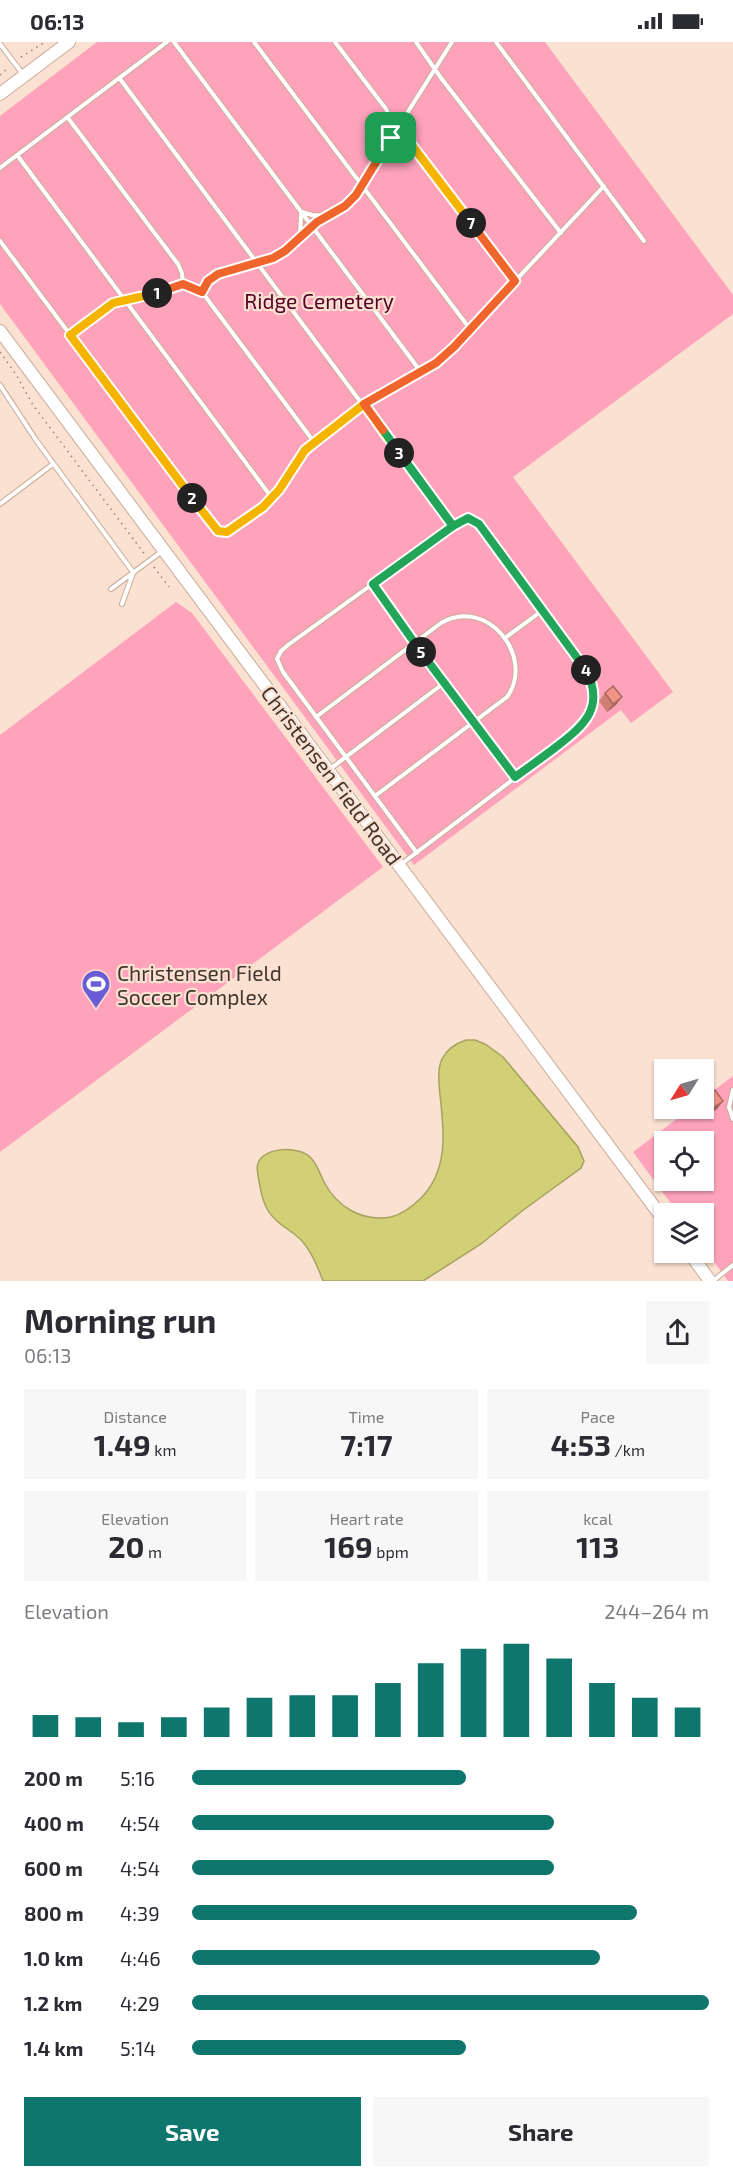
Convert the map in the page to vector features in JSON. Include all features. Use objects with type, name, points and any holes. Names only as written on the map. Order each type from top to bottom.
[{"type":"street","points":[[0,94],[69,42]]},
{"type":"street","name":"Christensen Field Road","points":[[1,334],[654,1207]]},
{"type":"street","points":[[698,1263],[712,1281]]},
{"type":"lane","points":[[0,168],[167,42]]},
{"type":"lane","points":[[174,42],[421,372]]},
{"type":"lane","points":[[254,42],[470,329]]},
{"type":"lane","points":[[335,42],[386,109],[392,122],[391,138]]},
{"type":"lane","points":[[416,42],[561,233]]},
{"type":"lane","points":[[202,292],[208,281],[218,274],[270,259],[285,251],[312,226],[351,201],[452,42]]},
{"type":"lane","points":[[496,42],[644,241]]},
{"type":"lane","points":[[0,44],[24,76]]},
{"type":"lane","points":[[120,79],[453,526]]},
{"type":"lane","points":[[68,118],[178,264],[183,273],[183,284]]},
{"type":"lane","points":[[398,127],[515,281]]},
{"type":"lane","points":[[17,155],[272,498]]},
{"type":"lane","points":[[0,241],[218,531],[227,532],[272,498],[299,458],[314,442],[364,404],[445,356],[604,186]]},
{"type":"lane","points":[[301,211],[312,215],[328,216]]},
{"type":"lane","points":[[300,237],[301,211]]},
{"type":"lane","points":[[264,271],[270,259]]},
{"type":"lane","points":[[70,335],[113,303],[183,284],[202,292],[314,442]]},
{"type":"lane","points":[[0,385],[53,464],[133,572]]},
{"type":"lane","points":[[0,504],[53,464]]},
{"type":"lane","points":[[400,865],[576,731],[588,717],[594,701],[593,687],[585,669],[476,520],[468,518],[453,526],[288,645],[278,654],[277,659],[280,668],[417,852]]},
{"type":"lane","points":[[111,589],[164,549]]},
{"type":"lane","points":[[122,604],[133,572]]},
{"type":"lane","points":[[373,584],[414,643],[515,777]]},
{"type":"lane","points":[[505,638],[543,610]]},
{"type":"lane","points":[[316,717],[447,620],[463,615],[489,623],[505,638],[515,660],[516,673],[514,686],[502,702],[375,796]]},
{"type":"lane","points":[[329,770],[444,683]]},
{"type":"lane","points":[[733,1090],[729,1107],[733,1119]]},
{"type":"lane","points":[[712,1281],[733,1265]]},
{"type":"path","points":[[0,75],[45,42]]},
{"type":"path","points":[[0,352],[33,405],[169,587]]},
{"type":"green space","name":"Ridge Cemetery","points":[[97,42],[545,42],[733,295],[733,314],[513,477],[673,692],[631,723],[621,710],[414,865],[0,304],[0,116]]},
{"type":"green space","name":"Christensen Field Soccer Complex","points":[[176,602],[192,613],[383,867],[0,1152],[0,735]]},
{"type":"green space","points":[[733,1076],[733,1281],[728,1281],[714,1262],[714,1203],[671,1203],[662,1191],[714,1191],[714,1131],[661,1131],[677,1119],[714,1119],[714,1090]]},
{"type":"green space","points":[[654,1136],[654,1180],[633,1152]]},
{"type":"shaded area","points":[[466,1040],[475,1040],[485,1044],[503,1057],[578,1147],[584,1161],[581,1168],[481,1244],[423,1281],[323,1281],[306,1245],[277,1221],[268,1210],[261,1191],[257,1172],[258,1163],[268,1153],[283,1150],[299,1151],[311,1158],[329,1191],[352,1211],[360,1215],[380,1218],[404,1212],[421,1198],[436,1175],[443,1149],[439,1068],[447,1052]]},
{"type":"building","points":[[613,686],[622,697],[613,704],[605,693]]},
{"type":"building","points":[[714,1091],[723,1101],[714,1107]]},
{"type":"place","name":"Christensen Field Soccer Complex","points":[[96,1010]]},
{"type":"route","points":[[391,138],[351,201],[317,222],[285,251],[273,258],[218,274],[208,281],[202,292],[183,284],[113,303],[70,335],[218,531],[227,532],[263,507],[279,490],[305,450],[364,404],[453,526],[468,518],[476,520],[580,661],[591,682],[594,701],[583,724],[515,777],[373,584],[453,526],[451,523],[364,404],[436,363],[454,347],[515,281],[398,127],[391,138]]}]
